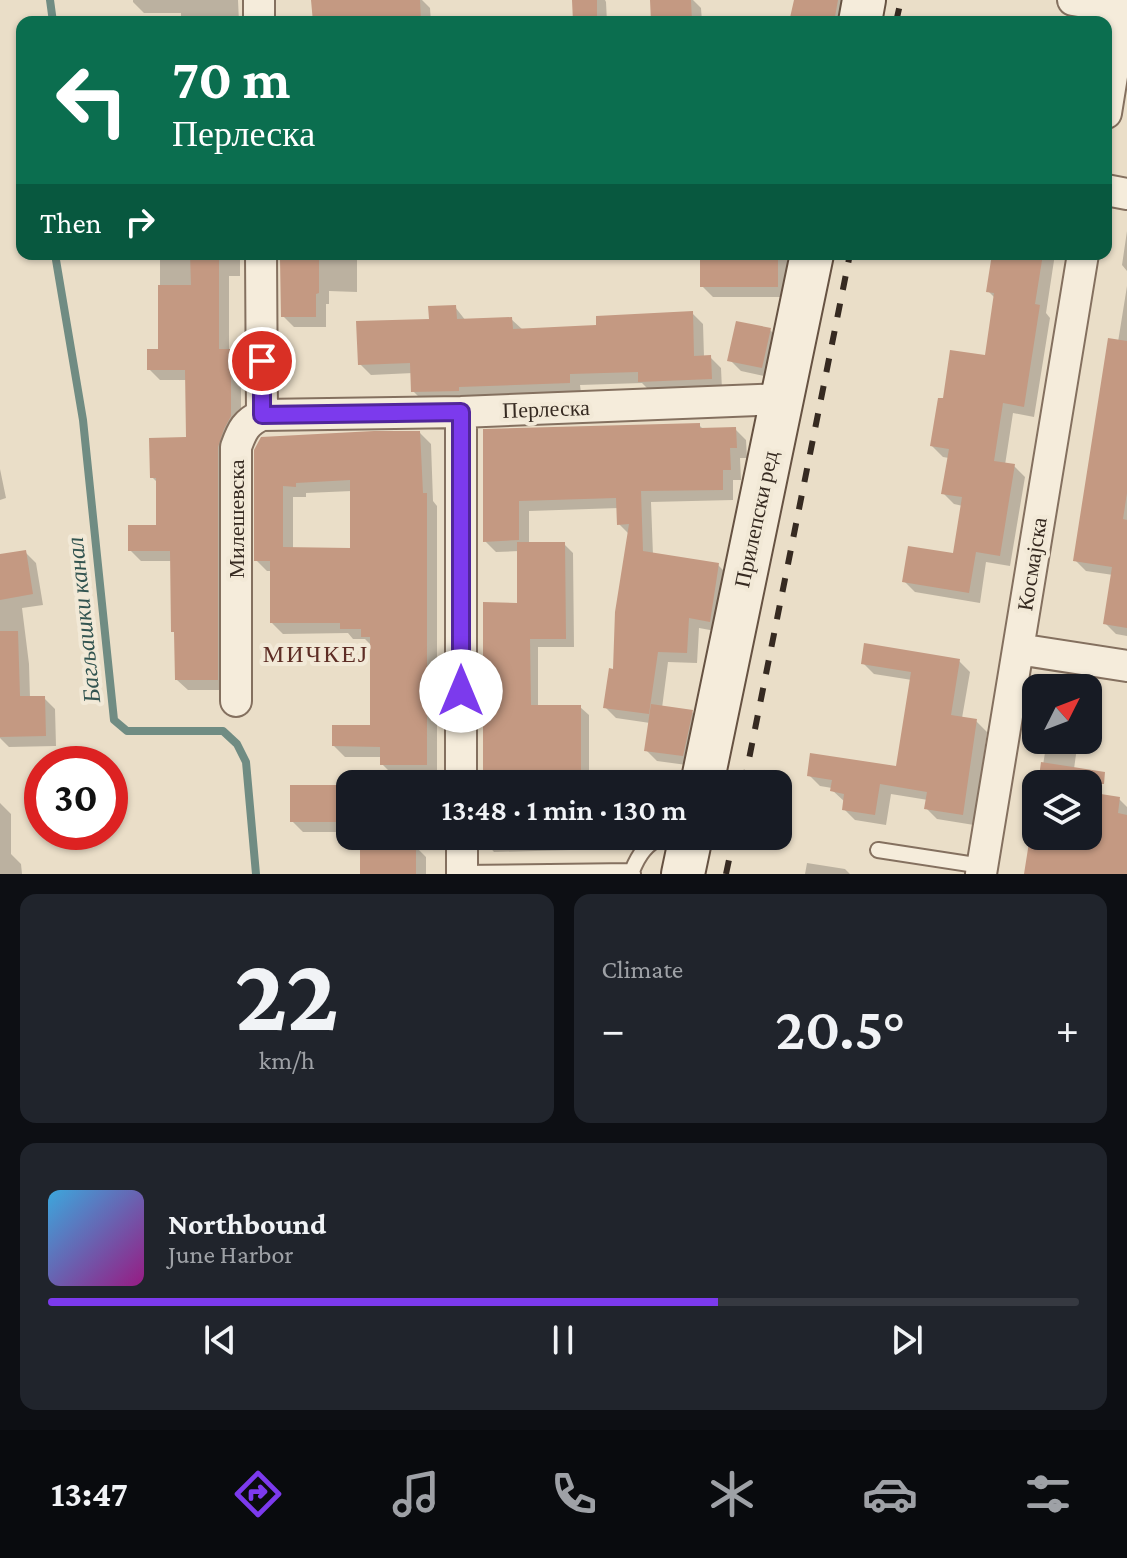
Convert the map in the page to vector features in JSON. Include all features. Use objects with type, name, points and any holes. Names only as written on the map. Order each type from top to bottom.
[{"type":"street","points":[[1073,0],[1125,8],[1112,80]]},
{"type":"street","points":[[261,260],[262,415]]},
{"type":"street","name":"Прилепски ред","points":[[705,770],[811,260]]},
{"type":"street","name":"Космајска","points":[[982,870],[1082,260]]},
{"type":"street","name":"Перлеска","points":[[262,415],[461,412],[781,399]]},
{"type":"street","points":[[461,412],[461,770]]},
{"type":"street","name":"Милешевска","points":[[236,701],[236,447],[241,432],[251,420],[262,415]]},
{"type":"street","points":[[1018,649],[1127,666]]},
{"type":"street","points":[[462,850],[462,874]]},
{"type":"street","points":[[683,874],[688,850]]},
{"type":"lane","points":[[462,874],[632,872],[644,850]]},
{"type":"lane","points":[[878,850],[982,870]]},
{"type":"building","points":[[311,0],[420,0],[421,16],[312,16]]},
{"type":"building","points":[[572,0],[597,0],[597,16],[573,16]]},
{"type":"building","points":[[650,0],[691,0],[692,16],[651,16]]},
{"type":"building","points":[[794,0],[838,0],[835,16],[790,16]]},
{"type":"building","points":[[190,260],[219,260],[219,349],[231,349],[231,416],[218,447],[218,680],[175,680],[170,551],[128,551],[128,525],[156,525],[156,478],[150,478],[149,438],[186,437],[185,370],[147,370],[147,349],[158,349],[158,285],[191,285]]},
{"type":"building","points":[[280,260],[319,260],[316,317],[281,317]]},
{"type":"building","points":[[700,260],[778,260],[778,287],[700,287]]},
{"type":"building","points":[[991,260],[1042,260],[1035,304],[1040,305],[1024,407],[1003,403],[994,461],[1015,464],[1000,556],[976,552],[969,593],[902,582],[908,546],[953,553],[962,497],[941,494],[949,449],[930,446],[938,398],[943,398],[950,350],[985,355],[994,293],[986,292]]},
{"type":"building","points":[[456,305],[457,319],[512,317],[513,329],[596,325],[596,316],[693,311],[694,356],[711,355],[712,379],[638,382],[638,372],[570,374],[570,383],[411,392],[410,363],[358,365],[356,321],[429,319],[428,306]]},
{"type":"building","points":[[736,321],[771,328],[762,368],[727,361]]},
{"type":"building","points":[[1108,338],[1127,341],[1127,493],[1123,519],[1127,520],[1127,628],[1103,624],[1112,567],[1073,561]]},
{"type":"building","points":[[700,423],[700,428],[736,427],[737,448],[730,448],[731,470],[723,470],[723,490],[641,491],[643,551],[719,563],[710,622],[689,618],[687,653],[658,652],[649,714],[603,708],[609,668],[613,669],[615,612],[629,524],[617,525],[616,498],[519,501],[519,540],[483,542],[483,429]]},
{"type":"building","points":[[420,431],[423,493],[427,493],[427,765],[380,765],[380,747],[332,746],[332,725],[370,725],[370,637],[361,637],[361,629],[340,629],[340,623],[270,623],[270,561],[254,561],[254,450],[261,437]],"holes":[[[350,480],[350,548],[283,547],[283,486]]]},
{"type":"building","points":[[517,542],[565,542],[566,639],[530,639],[531,705],[581,705],[581,770],[483,770],[483,602],[517,603]]},
{"type":"building","points":[[26,550],[33,594],[0,600],[0,554]]},
{"type":"building","points":[[0,631],[18,631],[20,696],[45,696],[46,736],[0,737]]},
{"type":"building","points":[[864,643],[960,659],[951,715],[977,719],[963,815],[924,809],[927,792],[880,784],[875,815],[842,810],[844,794],[830,791],[832,780],[807,776],[810,753],[896,766],[911,672],[861,664]]},
{"type":"building","points":[[651,704],[693,710],[683,756],[644,751]]},
{"type":"building","points":[[1041,762],[1092,770],[1040,770]]},
{"type":"building","points":[[290,785],[336,785],[336,822],[290,822]]},
{"type":"building","points":[[1102,794],[1120,797],[1118,813],[1127,815],[1127,874],[1024,874],[1028,850],[1102,850]]},
{"type":"building","points":[[360,850],[416,850],[416,874],[360,874]]},
{"type":"waterway","name":"Багљашки канал","points":[[50,0],[52,16]]},
{"type":"waterway","name":"Багљашки канал","points":[[56,260],[83,420],[114,720],[127,731],[223,731],[237,744],[246,762],[256,874]]},
{"type":"railway","points":[[897,16],[901,0]]},
{"type":"railway","points":[[747,770],[849,260]]},
{"type":"railway","points":[[726,874],[731,850]]},
{"type":"district","name":"МИЧКЕЈ","points":[[316,653]]},
{"type":"route","points":[[262,361],[262,415],[461,412],[461,691]]}]
